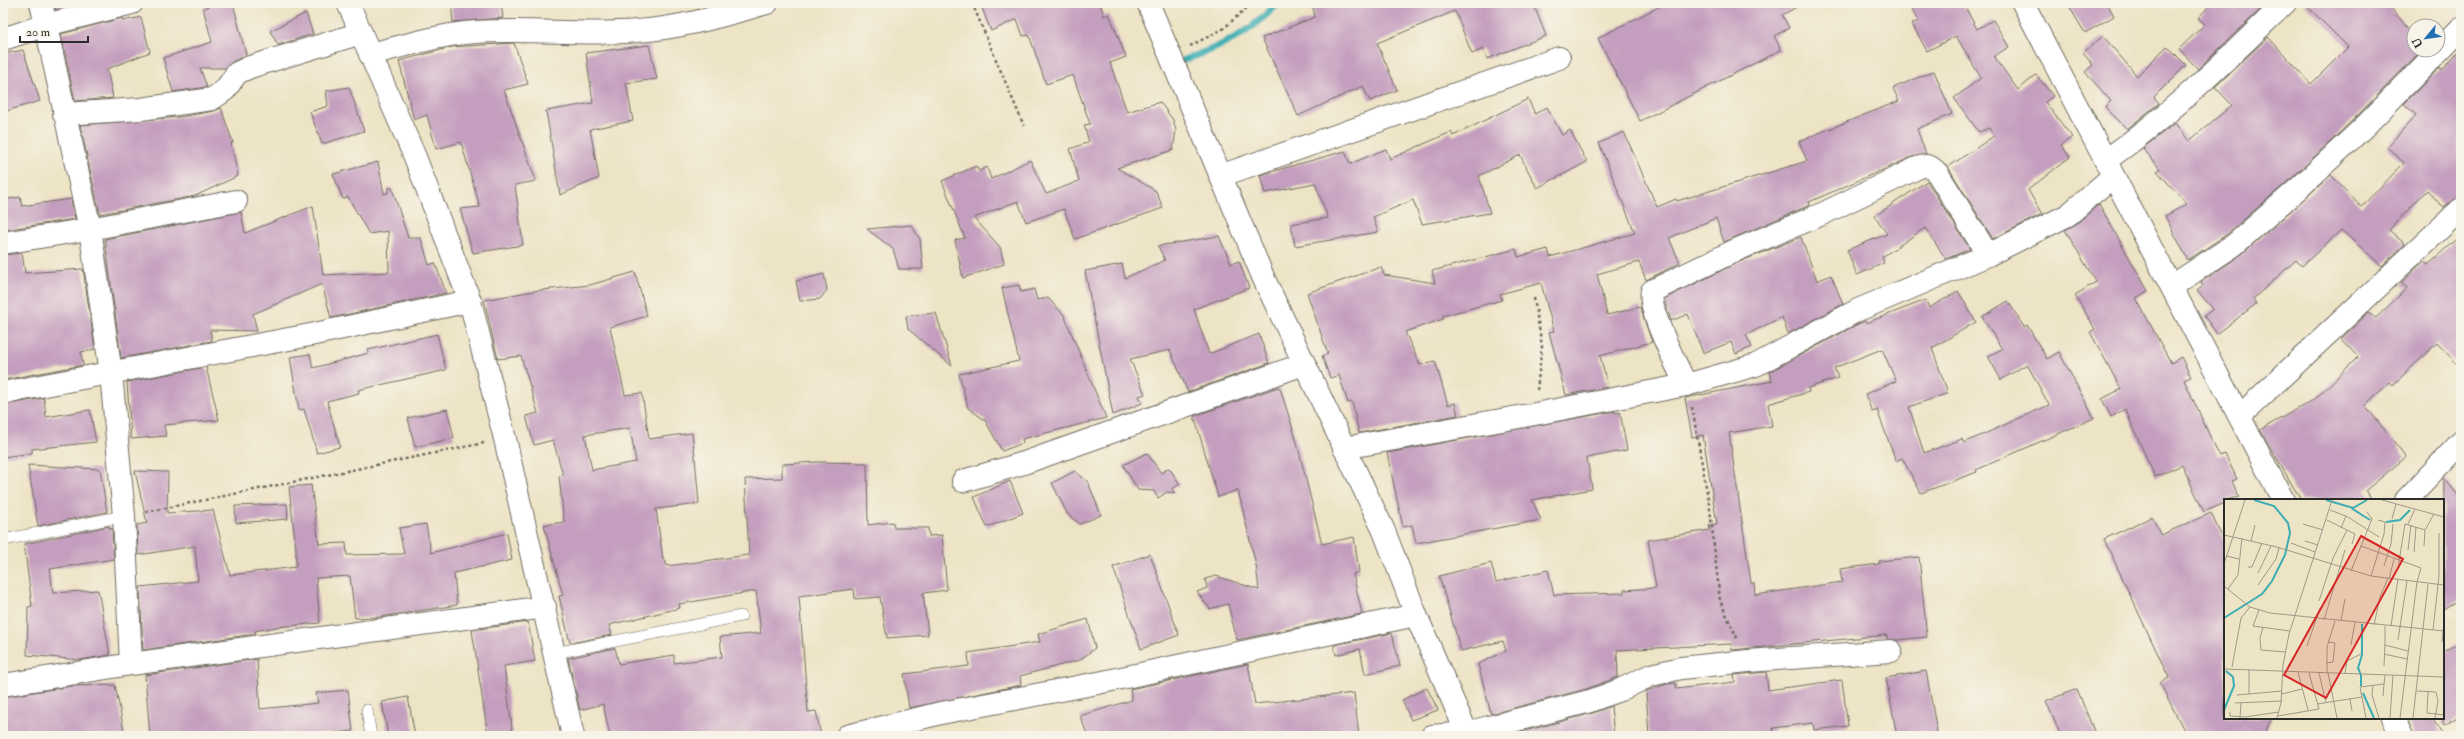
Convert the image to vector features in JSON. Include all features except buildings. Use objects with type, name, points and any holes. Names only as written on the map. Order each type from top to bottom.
[{"type":"street","points":[[41,3],[90,229],[111,373],[124,516],[131,664]]},
{"type":"street","points":[[3,39],[46,25],[132,3]]},
{"type":"street","points":[[348,3],[415,157],[470,301],[545,607],[573,736]]},
{"type":"street","points":[[370,54],[429,40],[475,32],[637,32],[684,26],[767,3]]},
{"type":"street","points":[[1148,3],[1264,279],[1384,531],[1416,616],[1467,734]]},
{"type":"street","points":[[2023,3],[2241,415],[2283,499]]},
{"type":"street","points":[[1344,448],[1686,385],[1756,365],[1858,310],[1988,255],[2068,215],[2135,140],[2173,107],[2285,3]]},
{"type":"street","points":[[2172,286],[2234,245],[2300,187],[2365,126],[2461,28]]},
{"type":"street","points":[[64,114],[141,109],[212,99],[225,90],[237,73],[250,67],[361,33]]},
{"type":"street","points":[[1220,176],[1559,58]]},
{"type":"street","points":[[1686,385],[1654,311],[1650,298],[1652,290],[1734,251],[1822,214],[1917,168],[1925,165],[1932,167],[1938,174],[1988,255]]},
{"type":"street","points":[[3,243],[90,229],[236,201]]},
{"type":"street","points":[[2241,415],[2461,209]]},
{"type":"street","points":[[3,393],[310,335],[470,301]]},
{"type":"street","points":[[963,481],[1024,462],[1304,364]]},
{"type":"street","points":[[2407,499],[2461,442]]},
{"type":"street","points":[[3,685],[131,664],[545,607]]},
{"type":"street","points":[[847,736],[941,713],[1098,683],[1416,616]]},
{"type":"street","points":[[1432,736],[1467,734],[1590,701],[1620,690],[1651,675],[1681,668],[1748,661],[1891,651]]},
{"type":"street","points":[[2394,719],[2402,736]]},
{"type":"lane","points":[[3,540],[124,516]]},
{"type":"lane","points":[[554,653],[741,616]]},
{"type":"lane","points":[[367,710],[371,736]]},
{"type":"path","points":[[972,3],[1024,126]]},
{"type":"path","points":[[1170,56],[1223,29],[1252,3]]},
{"type":"path","points":[[1534,298],[1542,346],[1535,414]]},
{"type":"path","points":[[1686,385],[1710,509],[1720,601],[1748,661]]},
{"type":"path","points":[[124,516],[505,439]]},
{"type":"waterway","points":[[1184,60],[1211,50],[1235,38],[1257,23],[1278,3]]}]
